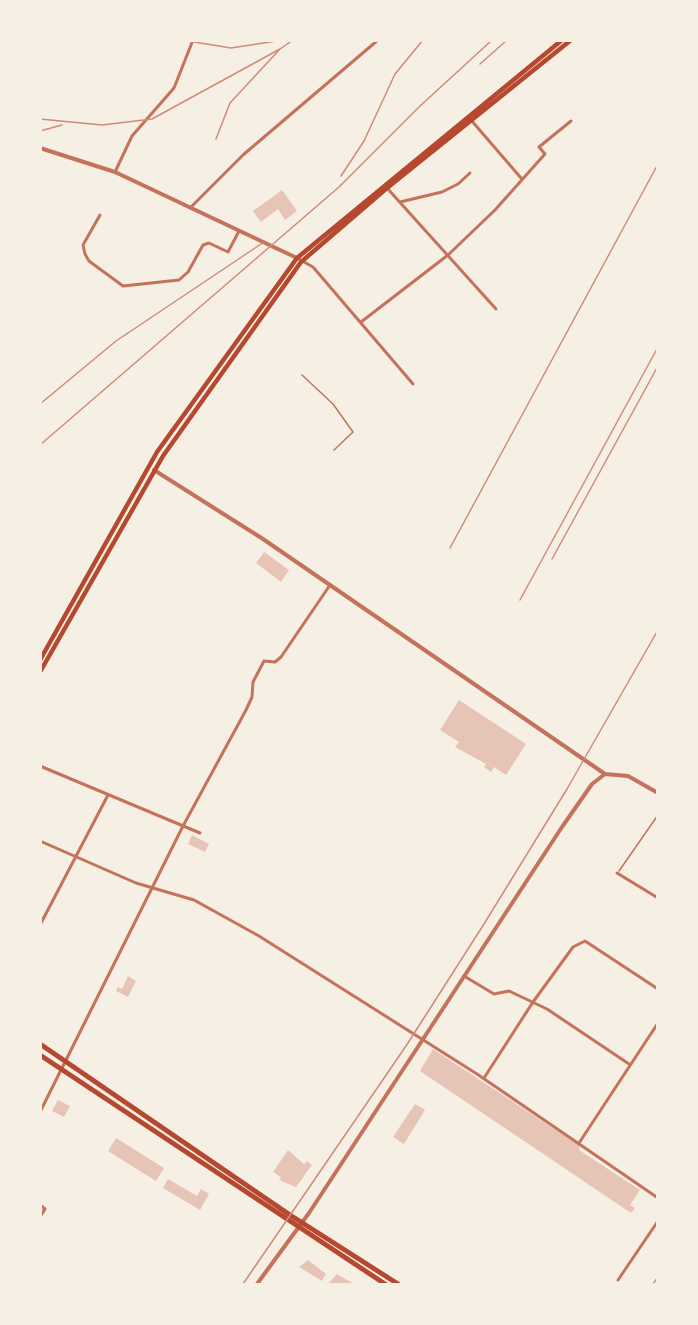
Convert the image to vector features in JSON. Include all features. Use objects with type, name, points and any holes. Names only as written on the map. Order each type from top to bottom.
[{"type":"highway","points":[[40,1044],[385,1284]]},
{"type":"highway","points":[[40,1055],[299,1224],[398,1284]]},
{"type":"main road","points":[[40,672],[155,471],[299,260],[562,40]]},
{"type":"main road","points":[[40,660],[148,467],[299,260],[470,118],[571,40]]},
{"type":"street","points":[[115,172],[132,136],[174,88],[193,40]]},
{"type":"street","points":[[191,207],[243,155],[378,40]]},
{"type":"street","points":[[470,118],[521,178]]},
{"type":"street","points":[[361,322],[448,255],[495,210],[521,178],[545,154],[539,147],[571,121]]},
{"type":"street","points":[[40,148],[115,172],[313,267],[413,384]]},
{"type":"street","points":[[400,202],[442,192],[458,184],[470,173]]},
{"type":"street","points":[[387,188],[496,309]]},
{"type":"street","points":[[100,216],[83,245],[89,261],[123,286],[179,280],[188,272],[203,245],[209,243],[228,252],[238,231]]},
{"type":"street","points":[[148,467],[330,585],[605,774],[628,776],[657,794]]},
{"type":"street","points":[[40,1112],[64,1061],[155,887],[183,826],[252,697],[253,682],[264,661],[275,662],[281,657],[330,585]]},
{"type":"street","points":[[40,766],[200,833]]},
{"type":"street","points":[[257,1284],[422,1041],[592,784],[605,774]]},
{"type":"street","points":[[40,925],[108,795]]},
{"type":"street","points":[[40,841],[136,883],[194,900],[259,936],[422,1041],[484,1078],[657,1198]]},
{"type":"street","points":[[617,873],[657,898]]},
{"type":"street","points":[[484,1078],[533,1002],[573,947],[585,941],[657,989]]},
{"type":"street","points":[[464,976],[494,994],[509,991],[533,1002],[629,1064]]},
{"type":"street","points":[[579,1143],[657,1023]]},
{"type":"street","points":[[40,1205],[45,1209],[40,1217]]},
{"type":"street","points":[[618,1280],[657,1221]]},
{"type":"lane","points":[[302,375],[333,404],[353,432],[334,450]]},
{"type":"lane","points":[[617,873],[657,815]]},
{"type":"building","points":[[282,190],[297,211],[285,220],[278,209],[261,222],[253,211]]},
{"type":"building","points":[[264,552],[289,570],[281,582],[256,563]]},
{"type":"building","points":[[459,700],[526,744],[506,775],[494,767],[491,772],[484,767],[486,764],[455,747],[459,742],[440,730]]},
{"type":"building","points":[[192,835],[209,844],[205,852],[188,844]]},
{"type":"building","points":[[128,976],[136,981],[128,997],[116,991],[118,987],[122,989]]},
{"type":"building","points":[[433,1049],[580,1146],[579,1150],[640,1190],[630,1205],[635,1208],[631,1213],[420,1071]]},
{"type":"building","points":[[58,1100],[70,1106],[64,1117],[52,1111]]},
{"type":"building","points":[[415,1104],[425,1110],[404,1144],[393,1137]]},
{"type":"building","points":[[116,1138],[164,1168],[156,1181],[108,1151]]},
{"type":"building","points":[[288,1150],[304,1164],[307,1161],[312,1165],[296,1187],[279,1180],[281,1177],[273,1172]]},
{"type":"building","points":[[168,1179],[197,1196],[201,1189],[209,1194],[200,1210],[163,1188]]},
{"type":"building","points":[[308,1260],[326,1274],[322,1281],[299,1267]]},
{"type":"building","points":[[337,1274],[354,1284],[328,1284]]},
{"type":"railway","points":[[182,40],[231,48],[283,40]]},
{"type":"railway","points":[[216,139],[230,103],[280,49],[293,40]]},
{"type":"railway","points":[[341,176],[364,141],[395,74],[423,40]]},
{"type":"railway","points":[[40,445],[339,187],[419,107],[492,40]]},
{"type":"railway","points":[[480,64],[507,40]]},
{"type":"railway","points":[[40,119],[102,125],[152,119],[280,49]]},
{"type":"railway","points":[[40,131],[62,125]]},
{"type":"railway","points":[[450,548],[658,164]]},
{"type":"railway","points":[[40,404],[116,341],[264,242]]},
{"type":"railway","points":[[520,600],[658,347]]},
{"type":"railway","points":[[552,559],[658,366]]},
{"type":"railway","points":[[243,1284],[406,1046],[484,924],[567,789],[658,630]]},
{"type":"railway","points":[[653,1284],[658,1277]]}]
